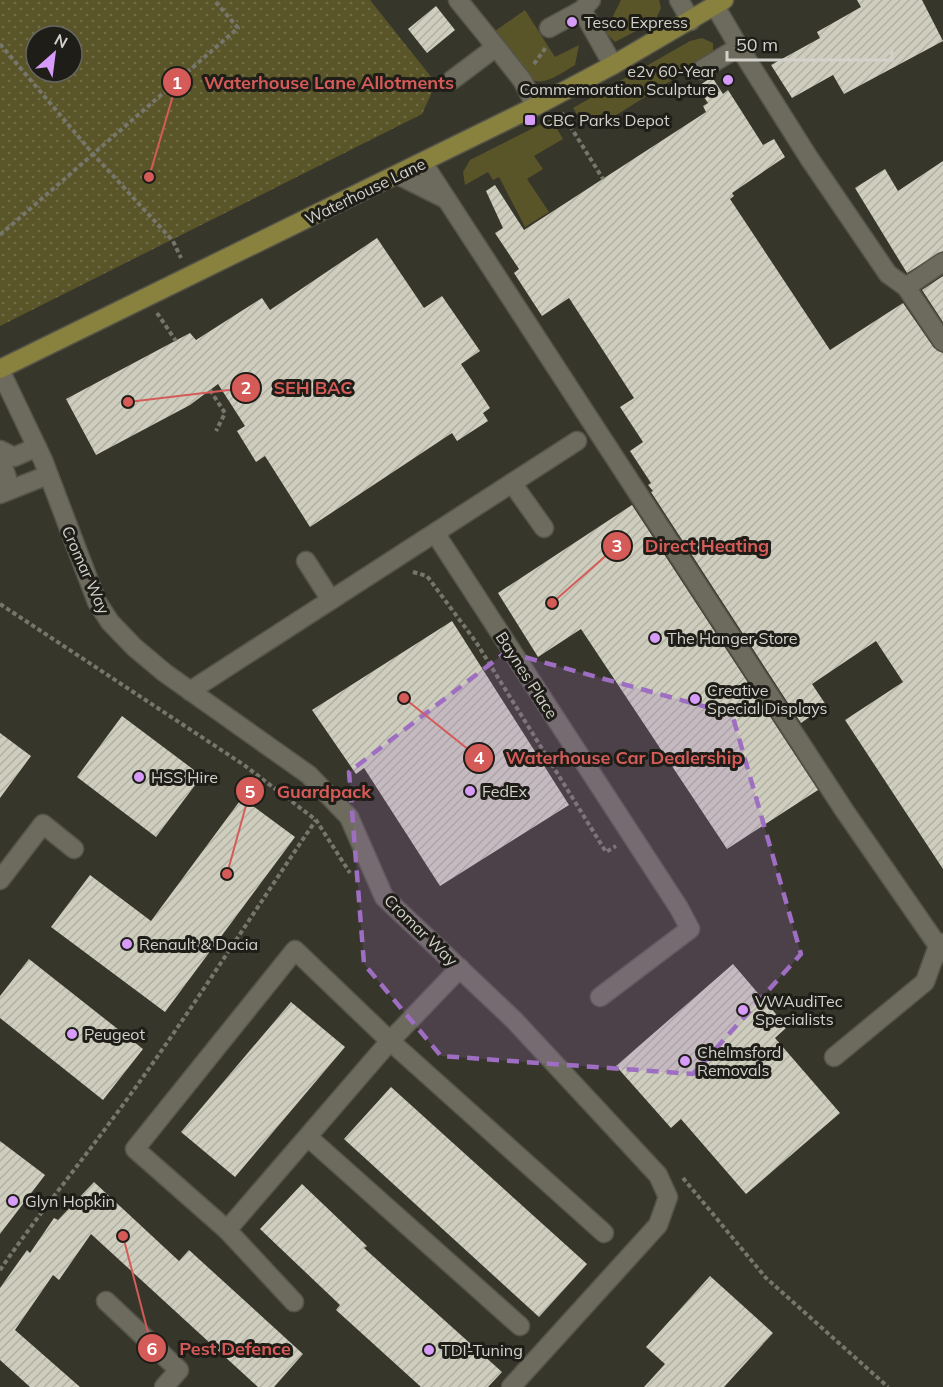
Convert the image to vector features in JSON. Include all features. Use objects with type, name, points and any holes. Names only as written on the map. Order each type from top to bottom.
[{"type":"main road","name":"Waterhouse Lane","points":[[0,370],[69,333],[423,163],[552,98],[691,21],[719,3]]},
{"type":"street","points":[[458,0],[522,80],[536,106]]},
{"type":"street","points":[[679,0],[691,21]]},
{"type":"street","points":[[719,3],[739,48],[809,158],[831,186],[888,274],[906,287],[943,342]]},
{"type":"street","points":[[549,28],[586,5],[613,65]]},
{"type":"street","points":[[452,80],[496,47]]},
{"type":"street","points":[[701,70],[739,48]]},
{"type":"street","points":[[423,163],[831,791],[941,948],[925,982],[834,1057]]},
{"type":"street","points":[[398,175],[447,200]]},
{"type":"street","points":[[906,287],[943,262]]},
{"type":"street","name":"Cromar Way","points":[[0,370],[37,447],[97,602],[103,612],[134,647],[190,691],[309,775],[349,818],[384,897],[514,1020],[658,1175],[668,1197],[658,1225],[640,1248],[511,1387]]},
{"type":"street","points":[[190,691],[577,441]]},
{"type":"street","points":[[0,450],[14,457],[37,447]]},
{"type":"street","points":[[0,457],[8,478],[0,488]]},
{"type":"street","points":[[0,494],[48,475]]},
{"type":"street","points":[[512,483],[544,528]]},
{"type":"street","name":"Baynes Place","points":[[435,533],[679,908],[690,929],[600,996]]},
{"type":"street","points":[[306,561],[331,600]]},
{"type":"street","points":[[0,880],[43,824],[74,849]]},
{"type":"street","points":[[294,1302],[227,1230],[135,1149],[295,950],[390,1041],[604,1233]]},
{"type":"street","points":[[227,1230],[390,1041],[460,968]]},
{"type":"street","points":[[308,1137],[520,1326]]},
{"type":"street","points":[[106,1301],[179,1370],[164,1387]]},
{"type":"path","points":[[0,235],[237,28],[214,0]]},
{"type":"path","points":[[522,80],[547,45],[549,28]]},
{"type":"path","points":[[0,44],[94,155],[173,241],[190,276]]},
{"type":"path","points":[[552,98],[603,178]]},
{"type":"path","points":[[163,323],[176,341]]},
{"type":"path","points":[[210,390],[225,413],[216,431]]},
{"type":"path","points":[[404,576],[417,571],[427,576],[476,642],[606,852],[632,837]]},
{"type":"path","points":[[0,604],[244,765],[316,820],[185,1016],[0,1270]]},
{"type":"highlighted area","points":[[506,652],[732,714],[801,954],[693,1074],[441,1056],[364,964],[349,772]]},
{"type":"shaded area","points":[[0,0],[370,0],[436,83],[422,114],[0,326]]},
{"type":"shaded area","points":[[621,0],[659,0],[661,8],[655,21],[615,42],[605,32]]},
{"type":"shaded area","points":[[525,10],[555,57],[579,45],[575,65],[544,81],[533,80],[495,31]]},
{"type":"shaded area","points":[[702,38],[713,43],[713,52],[709,57],[610,119],[605,112],[584,125],[573,108],[690,41]]},
{"type":"shaded area","points":[[551,119],[563,139],[534,156],[543,169],[527,179],[549,212],[525,227],[499,177],[493,180],[488,172],[465,185],[463,172],[470,160]]},
{"type":"building","points":[[857,0],[922,0],[943,41],[844,94],[833,75],[792,98],[771,65],[820,38],[817,32],[861,7]]},
{"type":"building","points":[[436,6],[455,30],[427,53],[408,29]]},
{"type":"building","points":[[712,77],[723,94],[728,90],[763,145],[774,139],[785,157],[732,193],[734,196],[730,199],[830,350],[903,303],[934,348],[943,353],[943,869],[845,720],[903,682],[876,641],[812,684],[826,705],[801,723],[651,492],[653,491],[648,485],[651,483],[630,451],[643,442],[620,407],[634,398],[569,298],[542,316],[514,273],[519,269],[495,233],[503,228],[486,191],[495,185],[524,230],[706,112],[703,106],[708,103],[697,87]]},
{"type":"building","points":[[943,161],[943,251],[907,273],[855,188],[885,169],[898,191]]},
{"type":"building","points":[[377,238],[424,308],[442,296],[480,351],[461,364],[490,408],[483,413],[488,421],[457,441],[452,433],[310,527],[265,456],[256,462],[237,431],[245,426],[218,384],[190,405],[96,455],[66,399],[190,333],[196,340],[262,298],[270,310]]},
{"type":"building","points":[[943,276],[943,322],[922,290]]},
{"type":"building","points":[[632,505],[818,790],[727,849],[581,629],[538,657],[498,593]]},
{"type":"building","points":[[452,621],[569,805],[440,886],[364,768],[356,774],[312,710]]},
{"type":"building","name":"HSS Hire","points":[[122,716],[202,776],[156,837],[77,777]]},
{"type":"building","points":[[0,733],[31,756],[0,798]]},
{"type":"building","points":[[242,798],[295,837],[165,1012],[51,927],[90,875],[151,921]]},
{"type":"building","name":"Peugeot","points":[[29,959],[143,1049],[103,1100],[0,1018],[0,996]]},
{"type":"building","points":[[733,964],[787,1027],[775,1038],[840,1113],[746,1194],[681,1119],[671,1128],[616,1066]]},
{"type":"building","points":[[291,1002],[345,1047],[235,1177],[181,1132]]},
{"type":"building","points":[[391,1087],[587,1264],[539,1317],[344,1139]]},
{"type":"building","name":"Glyn Hopkin","points":[[0,1141],[45,1175],[0,1234]]},
{"type":"building","points":[[94,1182],[179,1261],[189,1250],[303,1354],[274,1387],[258,1387],[91,1234],[59,1280],[53,1275],[15,1330],[80,1387],[30,1387],[0,1360],[0,1288],[27,1250],[30,1253],[54,1218],[58,1220]]},
{"type":"building","points":[[302,1184],[367,1246],[364,1248],[502,1372],[488,1387],[421,1387],[336,1310],[340,1305],[260,1229]]},
{"type":"building","points":[[710,1276],[773,1333],[724,1387],[644,1387],[665,1364],[646,1347]]},
{"type":"place","name":"Tesco Express","points":[[572,22]]},
{"type":"place","name":"e2v 60-Year Commemoration Sculpture","points":[[728,80]]},
{"type":"place","name":"CBC Parks Depot","points":[[530,120]]},
{"type":"place","name":"Waterhouse Lane Allotments","points":[[149,177]]},
{"type":"place","name":"SEH BAC","points":[[128,402]]},
{"type":"place","name":"Direct Heating","points":[[552,603]]},
{"type":"place","name":"The Hanger Store","points":[[655,638]]},
{"type":"place","name":"Waterhouse Car Dealership","points":[[404,698]]},
{"type":"place","name":"Creative Special Displays","points":[[695,699]]},
{"type":"place","name":"HSS Hire","points":[[139,777]]},
{"type":"place","name":"FedEx","points":[[470,791]]},
{"type":"place","name":"Guardpack","points":[[227,874]]},
{"type":"place","name":"Renault & Dacia","points":[[127,944]]},
{"type":"place","name":"VWAudiTec Specialists","points":[[743,1010]]},
{"type":"place","name":"Peugeot","points":[[72,1034]]},
{"type":"place","name":"Chelmsford Removals","points":[[685,1061]]},
{"type":"place","name":"Glyn Hopkin","points":[[13,1201]]},
{"type":"place","name":"Pest Defence","points":[[123,1236]]},
{"type":"place","name":"TDI-Tuning","points":[[429,1350]]}]
